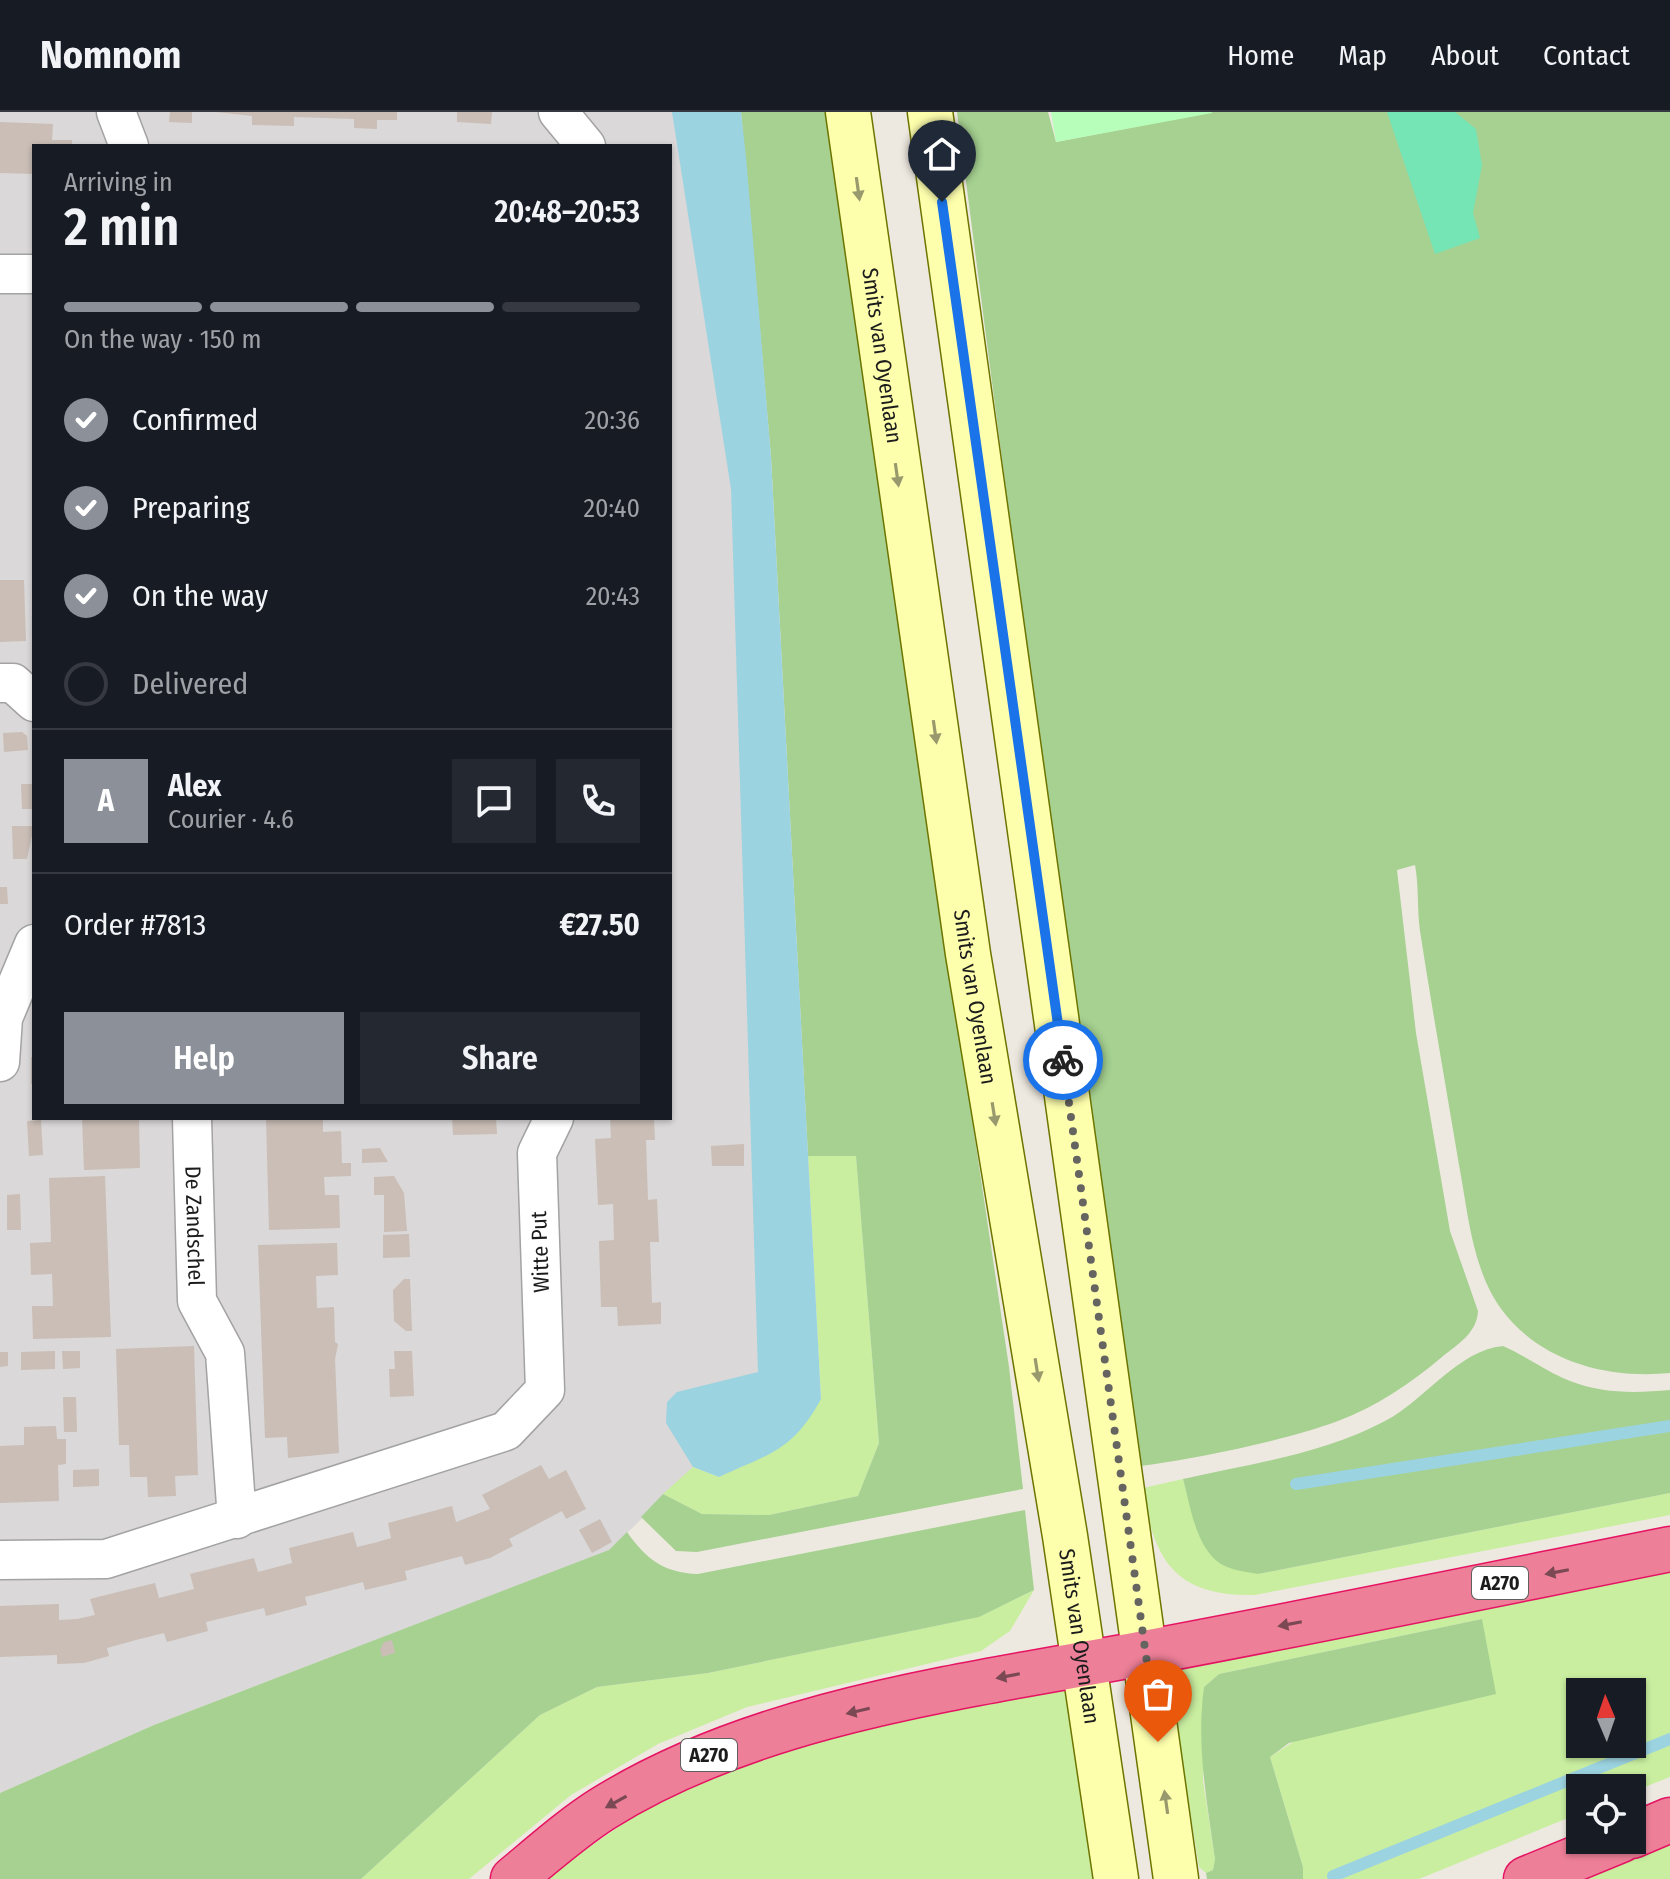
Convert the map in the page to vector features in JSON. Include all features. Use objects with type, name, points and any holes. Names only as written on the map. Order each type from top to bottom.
[{"type":"highway","name":"A270","points":[[513,1879],[603,1809],[661,1777],[719,1751],[799,1725],[986,1681],[1146,1653],[1670,1549]]},
{"type":"highway","points":[[1646,1830],[1670,1820]]},
{"type":"highway","points":[[1526,1879],[1587,1854]]},
{"type":"main road","name":"Smits van Oyenlaan","points":[[848,112],[965,939],[1084,1662],[1116,1879]]},
{"type":"main road","points":[[930,112],[1176,1879]]},
{"type":"street","points":[[116,112],[128,144]]},
{"type":"street","points":[[558,112],[584,144]]},
{"type":"street","points":[[0,274],[32,274]]},
{"type":"street","points":[[0,683],[13,683],[32,700]]},
{"type":"street","points":[[0,1062],[2,1018],[32,949]]},
{"type":"street","name":"De Zandschel","points":[[192,1120],[197,1301],[225,1353],[237,1519]]},
{"type":"street","name":"Witte Put","points":[[237,1519],[506,1431],[545,1390],[537,1153],[553,1120]]},
{"type":"street","points":[[0,1560],[106,1559],[237,1519]]},
{"type":"shaded area","points":[[0,112],[679,112],[735,487],[761,1376],[697,1464],[610,1550],[154,1725],[0,1793]]},
{"type":"green space","points":[[741,112],[830,112],[891,576],[1009,1367],[1023,1489],[697,1552],[676,1551],[641,1517],[663,1494],[702,1514],[769,1515],[858,1496],[879,1443],[856,1156],[808,1156],[771,457]]},
{"type":"green space","points":[[957,112],[1048,112],[1056,142],[1212,112],[1670,112],[1670,1373],[1623,1373],[1577,1363],[1556,1354],[1518,1328],[1492,1294],[1478,1259],[1469,1221],[1420,931],[1415,865],[1397,870],[1416,1033],[1450,1231],[1478,1311],[1474,1326],[1460,1343],[1418,1376],[1393,1394],[1352,1415],[1267,1442],[1141,1466],[1062,922]]},
{"type":"green space","points":[[1051,112],[1212,112],[1212,113],[1056,142]]},
{"type":"green space","points":[[1387,112],[1455,112],[1476,129],[1482,165],[1473,213],[1480,238],[1435,254]]},
{"type":"green space","points":[[856,1155],[879,1443],[858,1496],[769,1515],[702,1514],[663,1494],[693,1467],[719,1477],[821,1399],[808,1156]]},
{"type":"green space","points":[[1503,1346],[1582,1385],[1620,1392],[1670,1390],[1670,1493],[1258,1574],[1227,1567],[1208,1552],[1196,1529],[1183,1479],[1286,1457],[1337,1442],[1385,1421],[1471,1357]]},
{"type":"green space","points":[[1183,1479],[1199,1535],[1258,1574],[1670,1493],[1670,1515],[1255,1595],[1228,1594],[1187,1581],[1173,1570],[1154,1536],[1143,1488]]},
{"type":"green space","points":[[1025,1510],[1034,1590],[979,1617],[708,1673],[597,1687],[540,1715],[361,1879],[0,1879],[0,1793],[154,1725],[609,1550],[627,1532],[641,1550],[657,1563],[675,1571],[698,1574]]},
{"type":"green space","points":[[1670,1564],[1670,1777],[1646,1786],[1646,1774],[1566,1774],[1566,1819],[1419,1879],[1303,1879],[1303,1867],[1270,1757],[1482,1619],[1219,1674],[1204,1687],[1203,1781],[1215,1859],[1213,1870],[1206,1873],[1199,1867],[1168,1675],[1172,1666]]},
{"type":"green space","points":[[1034,1590],[1010,1631],[981,1651],[747,1707],[658,1744],[571,1795],[469,1879],[361,1879],[540,1715],[597,1687],[708,1673],[978,1617]]},
{"type":"green space","points":[[1482,1619],[1496,1694],[1289,1743],[1270,1757],[1303,1867],[1303,1879],[1207,1879],[1206,1873],[1213,1870],[1215,1859],[1202,1752],[1204,1687],[1219,1674]]},
{"type":"green space","points":[[1049,1688],[1062,1688],[1074,1696],[1101,1879],[546,1879],[659,1801],[734,1766],[850,1732]]},
{"type":"green space","points":[[1670,1844],[1670,1879],[1583,1879],[1646,1854]]},
{"type":"water","points":[[672,112],[741,112],[771,457],[821,1399],[790,1440],[766,1456],[719,1477],[693,1467],[666,1423],[667,1402],[677,1392],[758,1372],[731,489]]},
{"type":"building","points":[[170,112],[192,112],[192,123],[169,122]]},
{"type":"building","points":[[216,112],[397,112],[397,120],[377,120],[377,129],[354,128],[354,119],[294,117],[294,126],[252,125],[252,116]]},
{"type":"building","points":[[457,112],[492,112],[491,124],[457,122]]},
{"type":"building","points":[[0,122],[53,124],[52,140],[72,140],[72,144],[32,144],[32,174],[0,173]]},
{"type":"building","points":[[0,580],[24,580],[26,641],[0,642]]},
{"type":"building","points":[[22,732],[27,736],[28,750],[4,752],[3,733]]},
{"type":"building","points":[[21,784],[32,784],[32,809],[22,809]]},
{"type":"building","points":[[12,826],[32,826],[27,859],[13,859]]},
{"type":"building","points":[[0,887],[7,887],[8,904],[0,904]]},
{"type":"building","points":[[41,1120],[43,1155],[29,1156],[27,1121]]},
{"type":"building","points":[[82,1120],[139,1120],[140,1168],[84,1170]]},
{"type":"building","points":[[266,1120],[323,1120],[323,1132],[341,1131],[342,1163],[351,1163],[351,1176],[324,1177],[325,1195],[339,1195],[340,1228],[269,1230]]},
{"type":"building","points":[[452,1120],[496,1120],[497,1134],[453,1135]]},
{"type":"building","points":[[610,1120],[654,1120],[655,1140],[646,1140],[648,1200],[657,1199],[659,1242],[650,1242],[652,1303],[661,1302],[661,1324],[618,1326],[617,1307],[601,1307],[599,1241],[614,1240],[613,1204],[598,1205],[595,1139],[611,1138]]},
{"type":"building","points":[[744,1144],[744,1166],[712,1166],[711,1146]]},
{"type":"building","points":[[380,1148],[388,1162],[362,1163],[362,1149]]},
{"type":"building","points":[[105,1176],[111,1337],[33,1339],[32,1306],[53,1306],[52,1274],[31,1275],[30,1243],[51,1242],[49,1178]]},
{"type":"building","points":[[394,1176],[404,1193],[407,1231],[384,1232],[384,1195],[374,1195],[374,1177]]},
{"type":"building","points":[[20,1194],[21,1230],[7,1230],[7,1195]]},
{"type":"building","points":[[409,1234],[410,1257],[383,1258],[383,1235]]},
{"type":"building","points":[[337,1243],[338,1275],[316,1276],[317,1308],[334,1307],[335,1342],[338,1344],[335,1359],[339,1453],[288,1458],[287,1437],[265,1438],[258,1245]]},
{"type":"building","points":[[404,1279],[410,1279],[412,1331],[406,1331],[394,1321],[393,1290]]},
{"type":"building","points":[[194,1346],[198,1475],[175,1476],[176,1496],[148,1497],[147,1477],[130,1477],[129,1445],[119,1445],[116,1349]]},
{"type":"building","points":[[55,1351],[55,1369],[21,1370],[21,1352]]},
{"type":"building","points":[[62,1351],[80,1351],[80,1368],[63,1369]]},
{"type":"building","points":[[394,1351],[412,1351],[414,1396],[390,1397],[389,1369],[395,1369]]},
{"type":"building","points":[[0,1352],[8,1352],[8,1366],[0,1367]]},
{"type":"building","points":[[63,1397],[76,1397],[77,1432],[64,1432]]},
{"type":"building","points":[[56,1426],[57,1439],[66,1439],[66,1464],[58,1465],[59,1501],[0,1503],[0,1446],[24,1445],[24,1427]]},
{"type":"building","points":[[541,1465],[549,1479],[566,1470],[586,1509],[566,1519],[562,1511],[509,1539],[513,1546],[490,1558],[465,1565],[462,1556],[405,1571],[407,1580],[365,1590],[363,1582],[305,1597],[307,1605],[266,1616],[264,1608],[206,1622],[208,1631],[167,1642],[164,1633],[136,1640],[107,1648],[109,1656],[84,1663],[57,1664],[57,1655],[0,1657],[0,1606],[59,1604],[59,1620],[77,1619],[95,1615],[90,1599],[155,1583],[159,1598],[194,1589],[190,1574],[254,1558],[258,1572],[292,1563],[289,1548],[353,1532],[357,1547],[374,1543],[391,1538],[388,1523],[452,1506],[456,1522],[490,1509],[482,1495]]},
{"type":"building","points":[[99,1469],[99,1486],[73,1487],[73,1470]]},
{"type":"building","points":[[600,1519],[612,1542],[592,1553],[579,1530]]},
{"type":"building","points":[[392,1640],[395,1653],[382,1657],[380,1649],[384,1642]]},
{"type":"waterway","points":[[1296,1484],[1670,1426]]},
{"type":"waterway","points":[[1333,1876],[1670,1739]]},
{"type":"way so far","points":[[1063,1060],[1158,1742]]},
{"type":"route","points":[[942,202],[1063,1060]]}]
